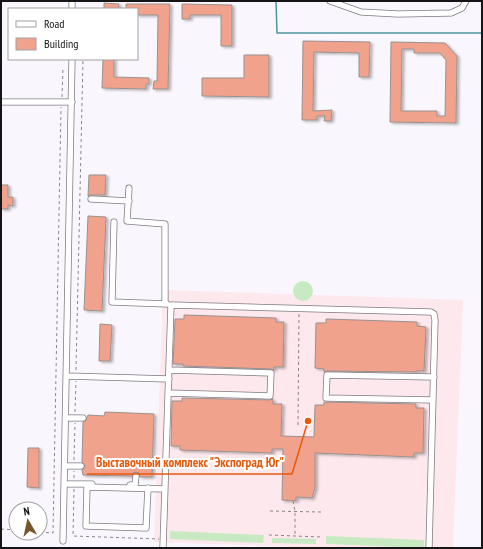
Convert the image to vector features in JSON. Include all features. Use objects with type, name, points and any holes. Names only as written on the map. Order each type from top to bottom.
[{"type":"street","points":[[330,1],[361,12],[398,14],[451,13],[462,8],[466,1]]},
{"type":"street","points":[[64,541],[72,60]]},
{"type":"street","points":[[1,102],[72,102]]},
{"type":"street","points":[[129,188],[127,221],[165,224],[169,380],[163,547]]},
{"type":"street","points":[[91,199],[129,201]]},
{"type":"street","points":[[114,222],[112,302],[168,305],[431,312],[435,316],[429,548]]},
{"type":"street","points":[[168,393],[270,396],[271,381],[271,373],[169,370]]},
{"type":"street","points":[[433,400],[326,398],[327,375],[434,377]]},
{"type":"street","points":[[67,376],[169,380]]},
{"type":"street","points":[[66,418],[83,418]]},
{"type":"street","points":[[65,466],[82,466]]},
{"type":"street","points":[[65,484],[135,485],[136,476]]},
{"type":"street","points":[[148,488],[146,528],[86,526],[87,486],[148,488],[165,489]]},
{"type":"path","points":[[83,60],[73,536],[163,539]]},
{"type":"path","points":[[62,100],[63,68]]},
{"type":"path","points":[[77,95],[82,95]]},
{"type":"path","points":[[48,533],[54,533],[62,105]]},
{"type":"path","points":[[298,425],[300,308]]},
{"type":"path","points":[[71,396],[75,397]]},
{"type":"path","points":[[293,501],[295,512],[295,536]]},
{"type":"path","points":[[270,510],[322,512]]},
{"type":"path","points":[[68,531],[73,531]]},
{"type":"path","points":[[269,535],[321,537]]},
{"type":"shaded area","points":[[163,290],[463,300],[453,548],[328,548],[154,542]]},
{"type":"green space","points":[[299,281],[307,281],[313,287],[313,295],[307,301],[299,301],[293,295],[293,287]]},
{"type":"green space","points":[[170,531],[264,535],[263,543],[170,539]]},
{"type":"green space","points":[[326,536],[424,540],[424,548],[326,544]]},
{"type":"green space","points":[[272,538],[316,539],[316,544],[272,543]]},
{"type":"building","points":[[104,3],[119,4],[118,8],[104,8]]},
{"type":"building","points":[[126,4],[170,4],[168,89],[153,89],[154,81],[157,81],[158,15],[138,15],[138,8],[126,8]]},
{"type":"building","points":[[182,4],[232,5],[232,46],[221,46],[221,15],[190,15],[190,19],[182,19]]},
{"type":"building","points":[[303,41],[370,42],[369,77],[359,77],[359,53],[314,52],[313,111],[332,110],[331,121],[324,121],[325,116],[317,116],[317,120],[302,120]]},
{"type":"building","points":[[391,42],[445,43],[457,56],[456,123],[390,122]],"holes":[[[402,49],[414,49],[414,53],[440,53],[446,60],[445,116],[437,116],[437,111],[401,111]]]},
{"type":"building","points":[[244,55],[269,55],[269,97],[202,96],[202,78],[244,78]]},
{"type":"building","points":[[103,60],[114,60],[114,77],[149,78],[149,84],[146,84],[146,89],[102,88]]},
{"type":"building","points":[[89,175],[106,175],[105,195],[88,196]]},
{"type":"building","points":[[1,185],[8,185],[8,197],[13,197],[13,206],[8,205],[8,209],[1,209]]},
{"type":"building","points":[[88,216],[106,217],[102,311],[84,310]]},
{"type":"building","points":[[184,315],[276,318],[276,322],[284,322],[283,367],[274,367],[274,370],[183,366],[183,364],[173,364],[175,319],[184,319]]},
{"type":"building","points":[[326,319],[417,322],[417,326],[426,327],[424,371],[324,372],[324,369],[315,368],[316,323],[326,323]]},
{"type":"building","points":[[100,324],[112,325],[110,361],[99,361]]},
{"type":"building","points":[[182,398],[273,399],[273,404],[282,404],[281,436],[314,437],[315,405],[324,405],[324,402],[416,404],[416,408],[424,408],[423,453],[414,453],[414,457],[315,453],[315,488],[312,498],[296,497],[296,501],[282,500],[283,449],[272,449],[272,453],[180,450],[180,446],[171,446],[172,401],[182,401]]},
{"type":"building","points":[[105,412],[154,414],[152,477],[140,477],[139,473],[136,472],[133,473],[132,476],[83,475],[82,470],[85,466],[82,462],[83,422],[86,420],[88,415],[104,416]]},
{"type":"building","points":[[28,448],[39,448],[39,488],[27,487]]},
{"type":"waterway","points":[[276,1],[277,33],[482,33]]},
{"type":"place","name":"Выставочный комплекс \"Экспоград Юг\"","points":[[308,421]]}]
